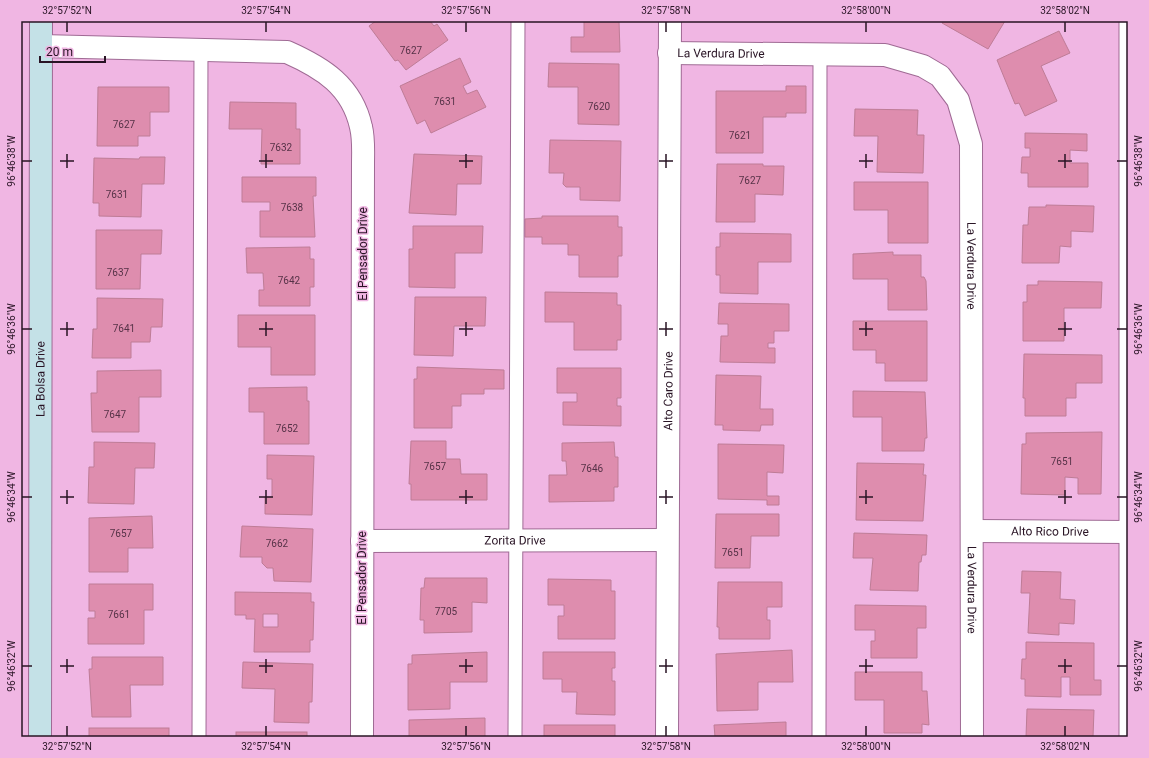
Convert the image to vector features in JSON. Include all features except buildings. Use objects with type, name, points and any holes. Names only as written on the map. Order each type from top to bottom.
[{"type":"street","name":"La Bolsa Drive","points":[[40,737],[41,21]]},
{"type":"street","name":"Alto Caro Drive","points":[[667,737],[670,21]]},
{"type":"street","name":"El Pensador Drive","points":[[41,46],[287,52],[313,64],[333,78],[355,104],[362,128],[363,164],[362,737]]},
{"type":"street","name":"La Verdura Drive","points":[[669,54],[885,55],[922,66],[940,76],[958,100],[971,144],[972,737]]},
{"type":"street","name":"Alto Rico Drive","points":[[972,531],[1127,532]]},
{"type":"street","name":"Zorita Drive","points":[[362,541],[667,540]]},
{"type":"lane","points":[[515,737],[518,21]]},
{"type":"lane","points":[[1126,21],[1126,737]]},
{"type":"lane","points":[[199,737],[201,49]]},
{"type":"lane","points":[[819,737],[820,55]]}]
